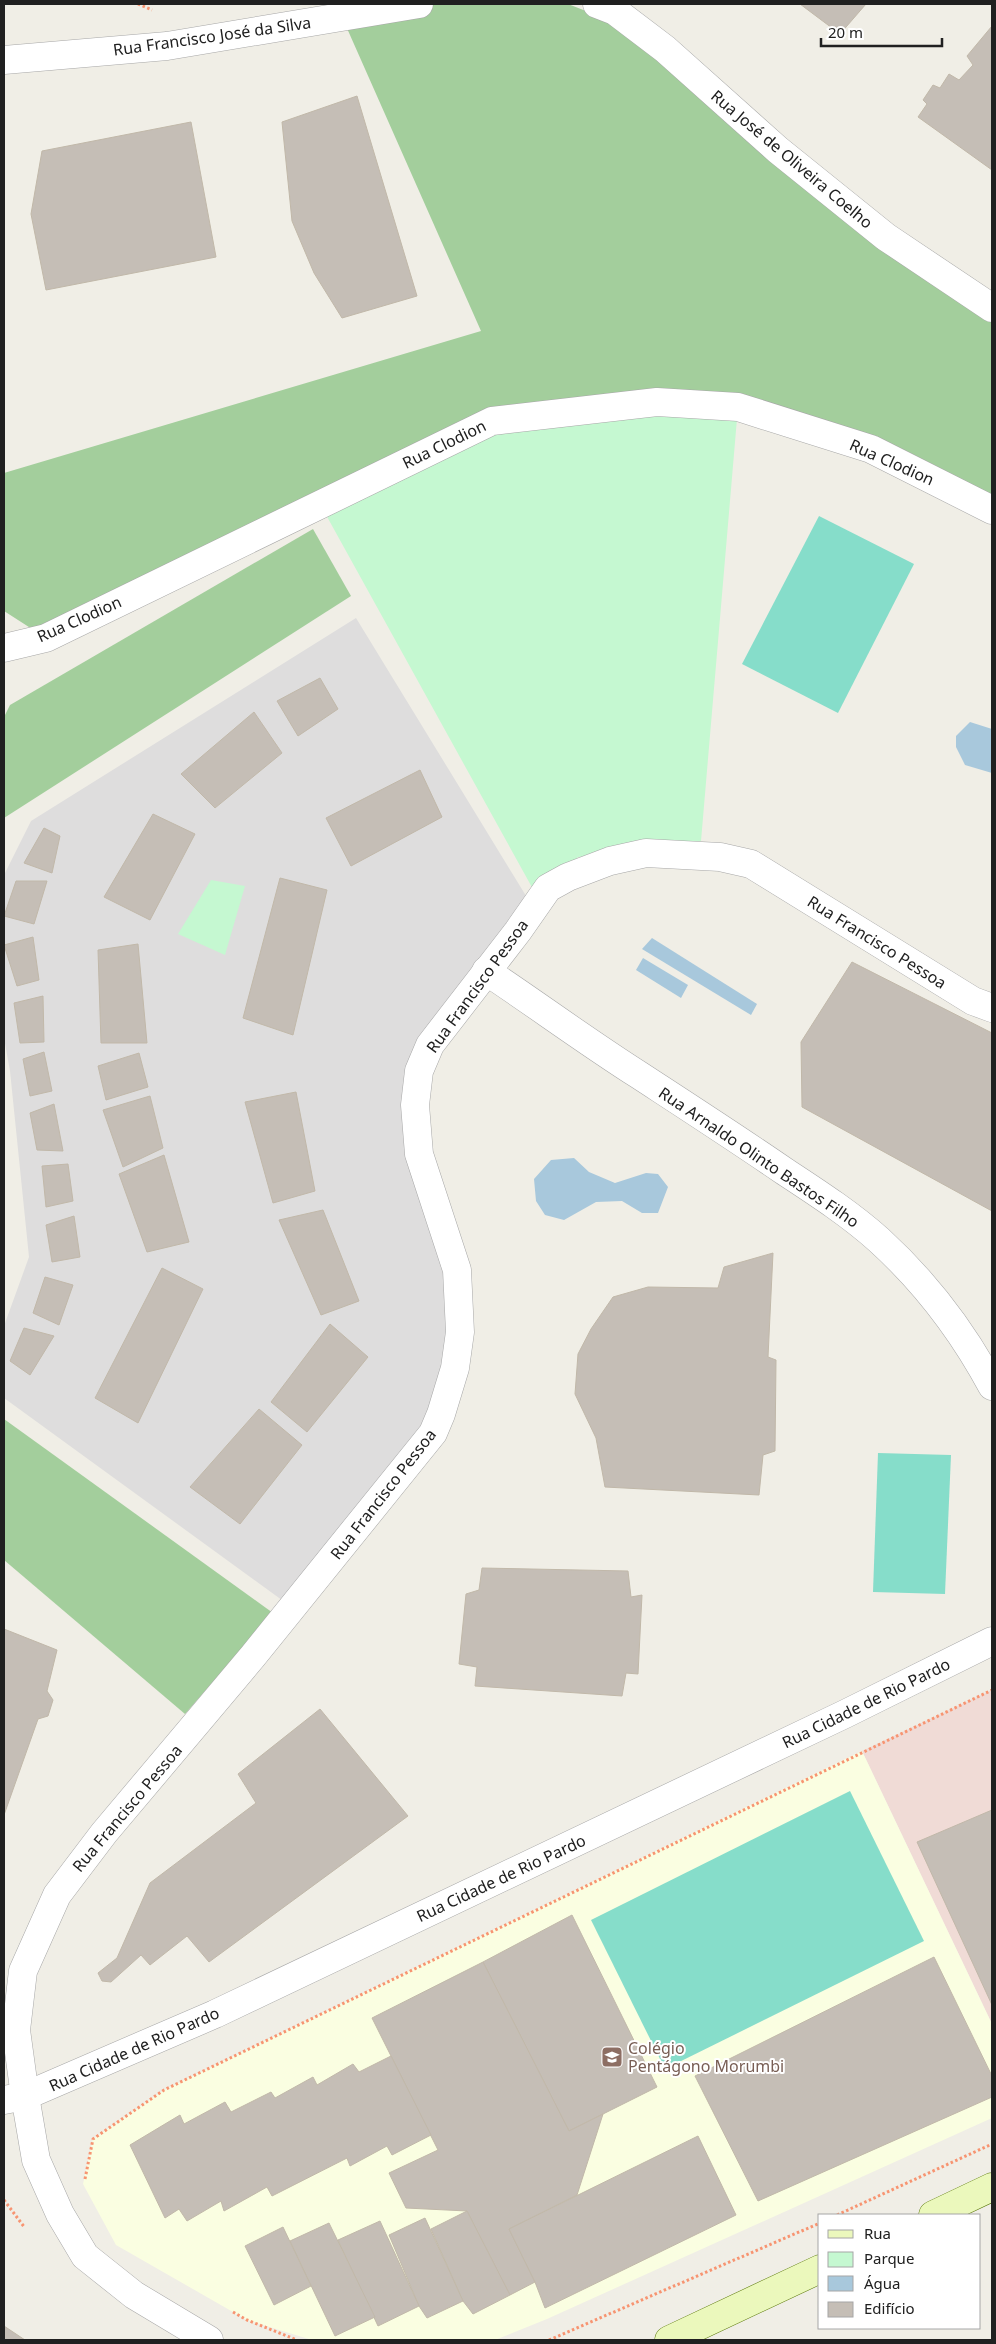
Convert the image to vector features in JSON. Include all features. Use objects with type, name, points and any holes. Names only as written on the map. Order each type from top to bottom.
[{"type":"main road","points":[[935,2214],[992,2187]]},
{"type":"main road","points":[[669,2340],[818,2270]]},
{"type":"street","name":"Rua Francisco José da Silva","points":[[4,60],[167,46],[419,4]]},
{"type":"street","name":"Rua José de Oliveira Coelho","points":[[597,4],[615,11],[665,49],[778,150],[886,237],[992,308]]},
{"type":"street","name":"Rua Clodion","points":[[4,648],[46,638],[492,421],[657,402],[738,407],[871,449],[992,510]]},
{"type":"street","name":"Rua Francisco Pessoa","points":[[208,2340],[134,2295],[85,2256],[60,2214],[36,2160],[14,2098],[16,2030],[24,1971],[57,1894],[104,1833],[254,1656],[434,1433],[454,1368],[460,1332],[457,1270],[419,1154],[416,1105],[419,1071],[430,1045],[548,888],[568,877],[610,861],[646,853],[720,857],[751,864],[973,1001],[992,1008]]},
{"type":"street","name":"Rua Arnaldo Olinto Bastos Filho","points":[[486,971],[589,1043],[820,1195],[879,1240],[918,1280],[964,1338],[992,1386]]},
{"type":"street","name":"Rua Cidade de Rio Pardo","points":[[14,2098],[215,2014],[845,1714],[992,1641]]},
{"type":"path","points":[[84,2184],[93,2139],[164,2090],[992,1690]]},
{"type":"path","points":[[839,2214],[992,2144]]},
{"type":"path","points":[[549,2340],[818,2224]]},
{"type":"path","points":[[230,2310],[247,2320],[297,2340]]},
{"type":"shaded area","points":[[819,516],[914,564],[838,713],[742,664]]},
{"type":"shaded area","points":[[356,618],[531,904],[408,1063],[451,1267],[450,1362],[429,1427],[286,1603],[4,1398],[4,1326],[29,1257],[10,1071],[4,1038],[4,875],[31,821]]},
{"type":"shaded area","points":[[878,1453],[951,1455],[945,1594],[873,1592]]},
{"type":"shaded area","points":[[992,1690],[992,2024],[862,1751]]},
{"type":"shaded area","name":"Colégio Pentágono Morumbi","points":[[862,1751],[992,2024],[992,2118],[547,2319],[495,2340],[312,2340],[247,2320],[116,2245],[83,2184],[93,2139],[164,2090]]},
{"type":"shaded area","points":[[850,1791],[924,1941],[665,2069],[591,1920]]},
{"type":"green space","points":[[419,4],[568,4],[645,34],[865,220],[992,293],[992,510],[738,407],[492,421],[46,638],[4,611],[4,473],[481,331],[342,17]]},
{"type":"green space","points":[[738,407],[701,841],[646,853],[578,857],[539,900],[320,504],[492,421]]},
{"type":"green space","points":[[313,529],[351,596],[4,818],[4,717],[10,705]]},
{"type":"green space","points":[[211,880],[245,886],[225,955],[178,934]]},
{"type":"green space","points":[[4,1419],[273,1613],[185,1714],[4,1560]]},
{"type":"water","points":[[970,722],[992,729],[992,773],[965,765],[956,747],[956,736]]},
{"type":"water","points":[[652,938],[757,1004],[751,1015],[642,949]]},
{"type":"water","points":[[643,958],[688,985],[681,998],[636,970]]},
{"type":"water","points":[[574,1158],[589,1172],[615,1183],[646,1173],[658,1174],[668,1187],[658,1213],[642,1213],[622,1201],[596,1202],[564,1220],[545,1215],[536,1201],[534,1179],[551,1160]]},
{"type":"building","points":[[800,4],[866,4],[840,34]]},
{"type":"building","points":[[992,26],[992,170],[918,117],[927,104],[923,100],[933,85],[940,88],[949,74],[959,80],[973,65],[967,56]]},
{"type":"building","points":[[357,96],[417,296],[342,318],[314,273],[292,221],[282,122]]},
{"type":"building","points":[[191,122],[216,257],[46,290],[31,214],[42,151]]},
{"type":"building","points":[[320,678],[338,709],[298,736],[277,701]]},
{"type":"building","points":[[254,712],[282,753],[215,808],[181,774]]},
{"type":"building","points":[[420,770],[442,817],[351,866],[326,818]]},
{"type":"building","points":[[153,814],[195,834],[150,920],[104,897]]},
{"type":"building","points":[[44,828],[60,836],[52,873],[24,863]]},
{"type":"building","points":[[280,878],[327,890],[293,1035],[243,1018]]},
{"type":"building","points":[[16,881],[47,881],[34,924],[4,916]]},
{"type":"building","points":[[33,937],[39,980],[17,986],[4,945]]},
{"type":"building","points":[[138,944],[147,1043],[101,1043],[98,950]]},
{"type":"building","points":[[852,962],[992,1033],[992,1211],[802,1107],[801,1042]]},
{"type":"building","points":[[43,996],[44,1042],[20,1043],[14,1003]]},
{"type":"building","points":[[44,1052],[52,1091],[30,1096],[23,1059]]},
{"type":"building","points":[[139,1053],[148,1087],[106,1100],[98,1066]]},
{"type":"building","points":[[296,1092],[315,1191],[273,1203],[245,1102]]},
{"type":"building","points":[[150,1096],[163,1148],[123,1167],[103,1110]]},
{"type":"building","points":[[54,1104],[63,1151],[37,1150],[30,1113]]},
{"type":"building","points":[[164,1155],[189,1242],[147,1252],[119,1174]]},
{"type":"building","points":[[68,1164],[73,1201],[46,1207],[42,1166]]},
{"type":"building","points":[[323,1210],[359,1301],[321,1315],[279,1220]]},
{"type":"building","points":[[74,1216],[80,1257],[52,1262],[46,1225]]},
{"type":"building","points":[[773,1253],[768,1357],[776,1360],[775,1451],[763,1455],[759,1495],[605,1487],[596,1438],[575,1394],[578,1354],[591,1329],[613,1297],[648,1287],[718,1288],[724,1267]]},
{"type":"building","points":[[162,1268],[203,1289],[138,1423],[95,1398]]},
{"type":"building","points":[[45,1277],[73,1285],[59,1325],[33,1313]]},
{"type":"building","points":[[330,1324],[368,1357],[307,1432],[271,1402]]},
{"type":"building","points":[[24,1328],[54,1336],[30,1375],[10,1361]]},
{"type":"building","points":[[259,1409],[302,1445],[240,1524],[190,1487]]},
{"type":"building","points":[[482,1568],[628,1571],[631,1597],[642,1595],[638,1674],[626,1673],[622,1696],[475,1686],[477,1667],[459,1664],[466,1594],[479,1590]]},
{"type":"building","points":[[4,1629],[57,1650],[47,1691],[53,1700],[48,1716],[38,1719],[4,1815]]},
{"type":"building","points":[[320,1709],[408,1816],[209,1962],[187,1936],[150,1965],[141,1955],[111,1982],[102,1981],[98,1973],[117,1958],[150,1883],[256,1803],[238,1774]]},
{"type":"building","points":[[992,1810],[992,2005],[917,1842]]},
{"type":"building","points":[[572,1915],[657,2087],[569,2131],[483,1962]]},
{"type":"building","points":[[934,1957],[992,2076],[992,2097],[758,2201],[695,2076]]},
{"type":"building","points":[[483,1962],[569,2131],[603,2114],[577,2195],[509,2229],[535,2282],[510,2295],[467,2211],[406,2208],[389,2173],[438,2150],[372,2018]]},
{"type":"building","points":[[391,2056],[431,2135],[392,2155],[387,2146],[350,2166],[347,2158],[272,2196],[267,2187],[224,2211],[221,2201],[187,2221],[179,2209],[165,2218],[130,2145],[180,2115],[184,2124],[225,2102],[231,2112],[271,2092],[275,2098],[313,2077],[317,2085],[353,2064],[359,2072]]},
{"type":"building","points":[[698,2136],[736,2215],[545,2308],[535,2282],[509,2229]]},
{"type":"building","points":[[467,2211],[510,2295],[473,2314],[463,2301],[431,2229]]},
{"type":"building","points":[[425,2218],[463,2301],[427,2318],[419,2306],[389,2235]]},
{"type":"building","points":[[380,2221],[419,2306],[378,2326],[338,2240]]},
{"type":"building","points":[[329,2223],[375,2317],[335,2336],[290,2241]]},
{"type":"building","points":[[283,2227],[311,2286],[274,2305],[245,2246]]},
{"type":"building","points":[[4,2326],[25,2340],[4,2340]]},
{"type":"place","name":"Colégio Pentágono Morumbi","points":[[612,2057]]}]
